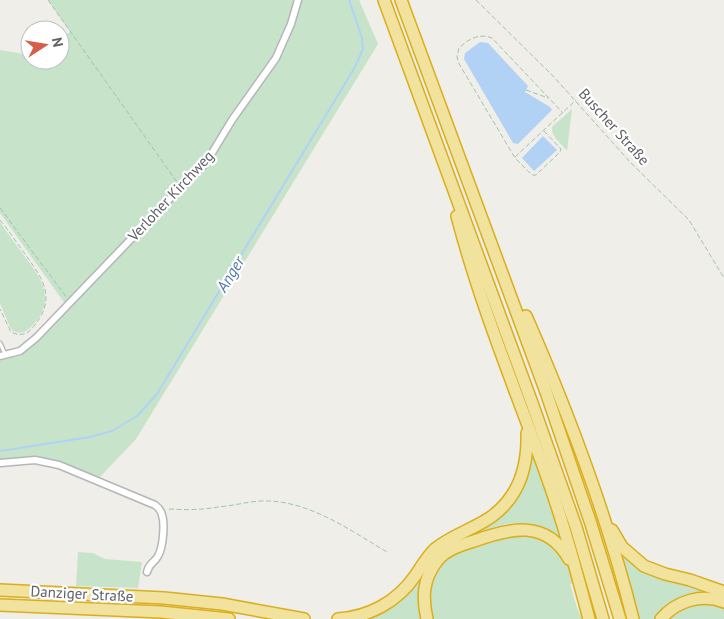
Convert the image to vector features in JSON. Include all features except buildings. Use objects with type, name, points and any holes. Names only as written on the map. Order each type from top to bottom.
[{"type":"highway","points":[[384,0],[576,527],[603,619]]},
{"type":"highway","points":[[401,0],[546,392],[591,524],[620,619]]},
{"type":"highway","points":[[444,164],[467,253],[558,512],[589,619]]},
{"type":"highway","points":[[499,264],[524,313],[570,422],[601,510],[633,619]]},
{"type":"highway","points":[[338,619],[369,614],[386,605],[409,583],[434,550],[492,517],[507,502],[526,466],[527,433],[521,407]]},
{"type":"highway","points":[[601,510],[622,547],[644,566],[724,592]]},
{"type":"highway","points":[[427,619],[424,604],[424,587],[429,572],[438,558],[455,547],[493,534],[516,529],[536,530],[551,538],[562,548],[570,561],[583,594]]},
{"type":"highway","name":"Danziger Straße","points":[[0,590],[164,598],[222,604],[304,619]]},
{"type":"highway","points":[[661,619],[682,602],[700,598],[724,602]]},
{"type":"highway","name":"Danziger Straße","points":[[0,605],[161,612],[229,619]]},
{"type":"street","name":"Verloher Kirchweg","points":[[3,355],[23,348],[36,338],[208,159],[232,120],[276,58],[291,24],[298,0]]},
{"type":"street","points":[[0,463],[29,460],[59,464],[155,506],[161,511],[163,527],[161,549],[158,557],[149,564],[147,572]]},
{"type":"lane","points":[[0,343],[3,355]]},
{"type":"path","points":[[48,0],[180,187]]},
{"type":"path","name":"Buscher Straße","points":[[476,0],[576,100],[630,162],[689,220],[724,278]]},
{"type":"path","points":[[544,131],[560,149],[560,152],[536,175],[532,175],[515,158],[458,62],[459,48],[476,36],[484,35],[492,38],[563,113]]},
{"type":"path","points":[[526,90],[548,98]]},
{"type":"path","points":[[515,158],[576,100]]},
{"type":"path","points":[[0,208],[70,302]]},
{"type":"path","points":[[0,220],[39,273],[46,294],[42,316],[24,334],[19,335],[11,332],[0,309]]},
{"type":"path","points":[[161,511],[170,509],[206,509],[259,501],[274,501],[315,512],[387,552]]},
{"type":"green space","points":[[48,0],[296,0],[281,45],[212,153],[185,182],[176,185],[176,188],[66,305],[0,213],[0,50],[20,53],[20,70],[70,70],[70,20],[62,20]]},
{"type":"green space","points":[[299,0],[359,0],[378,44],[136,439],[98,479],[59,463],[0,462],[0,357],[20,352],[204,166],[263,80]]},
{"type":"green space","points":[[572,109],[567,151],[555,137],[552,127]]},
{"type":"green space","points":[[0,222],[36,271],[44,288],[44,306],[40,315],[31,327],[22,332],[13,331],[0,303]]},
{"type":"green space","points":[[533,451],[564,539],[551,531],[527,523],[505,524],[467,537],[495,520],[529,468]]},
{"type":"green space","points":[[516,532],[549,541],[567,562],[574,583],[570,584],[582,619],[433,619],[426,601],[433,573],[441,560],[457,550]]},
{"type":"green space","points":[[617,546],[629,560],[713,591],[715,596],[656,619],[637,619]]},
{"type":"green space","points":[[78,552],[93,553],[105,559],[142,562],[138,588],[76,586]]},
{"type":"green space","points":[[423,568],[420,606],[423,619],[357,619],[369,616]]},
{"type":"green space","points":[[704,604],[718,605],[724,608],[724,619],[667,619],[679,609]]},
{"type":"water","points":[[480,42],[488,43],[528,86],[525,92],[552,110],[518,144],[513,143],[464,59],[465,53]]},
{"type":"water","points":[[543,136],[557,150],[534,171],[522,158]]},
{"type":"waterway","name":"Anger","points":[[0,451],[90,437],[112,431],[137,416],[157,394],[355,67],[363,49],[362,38],[349,0]]}]
